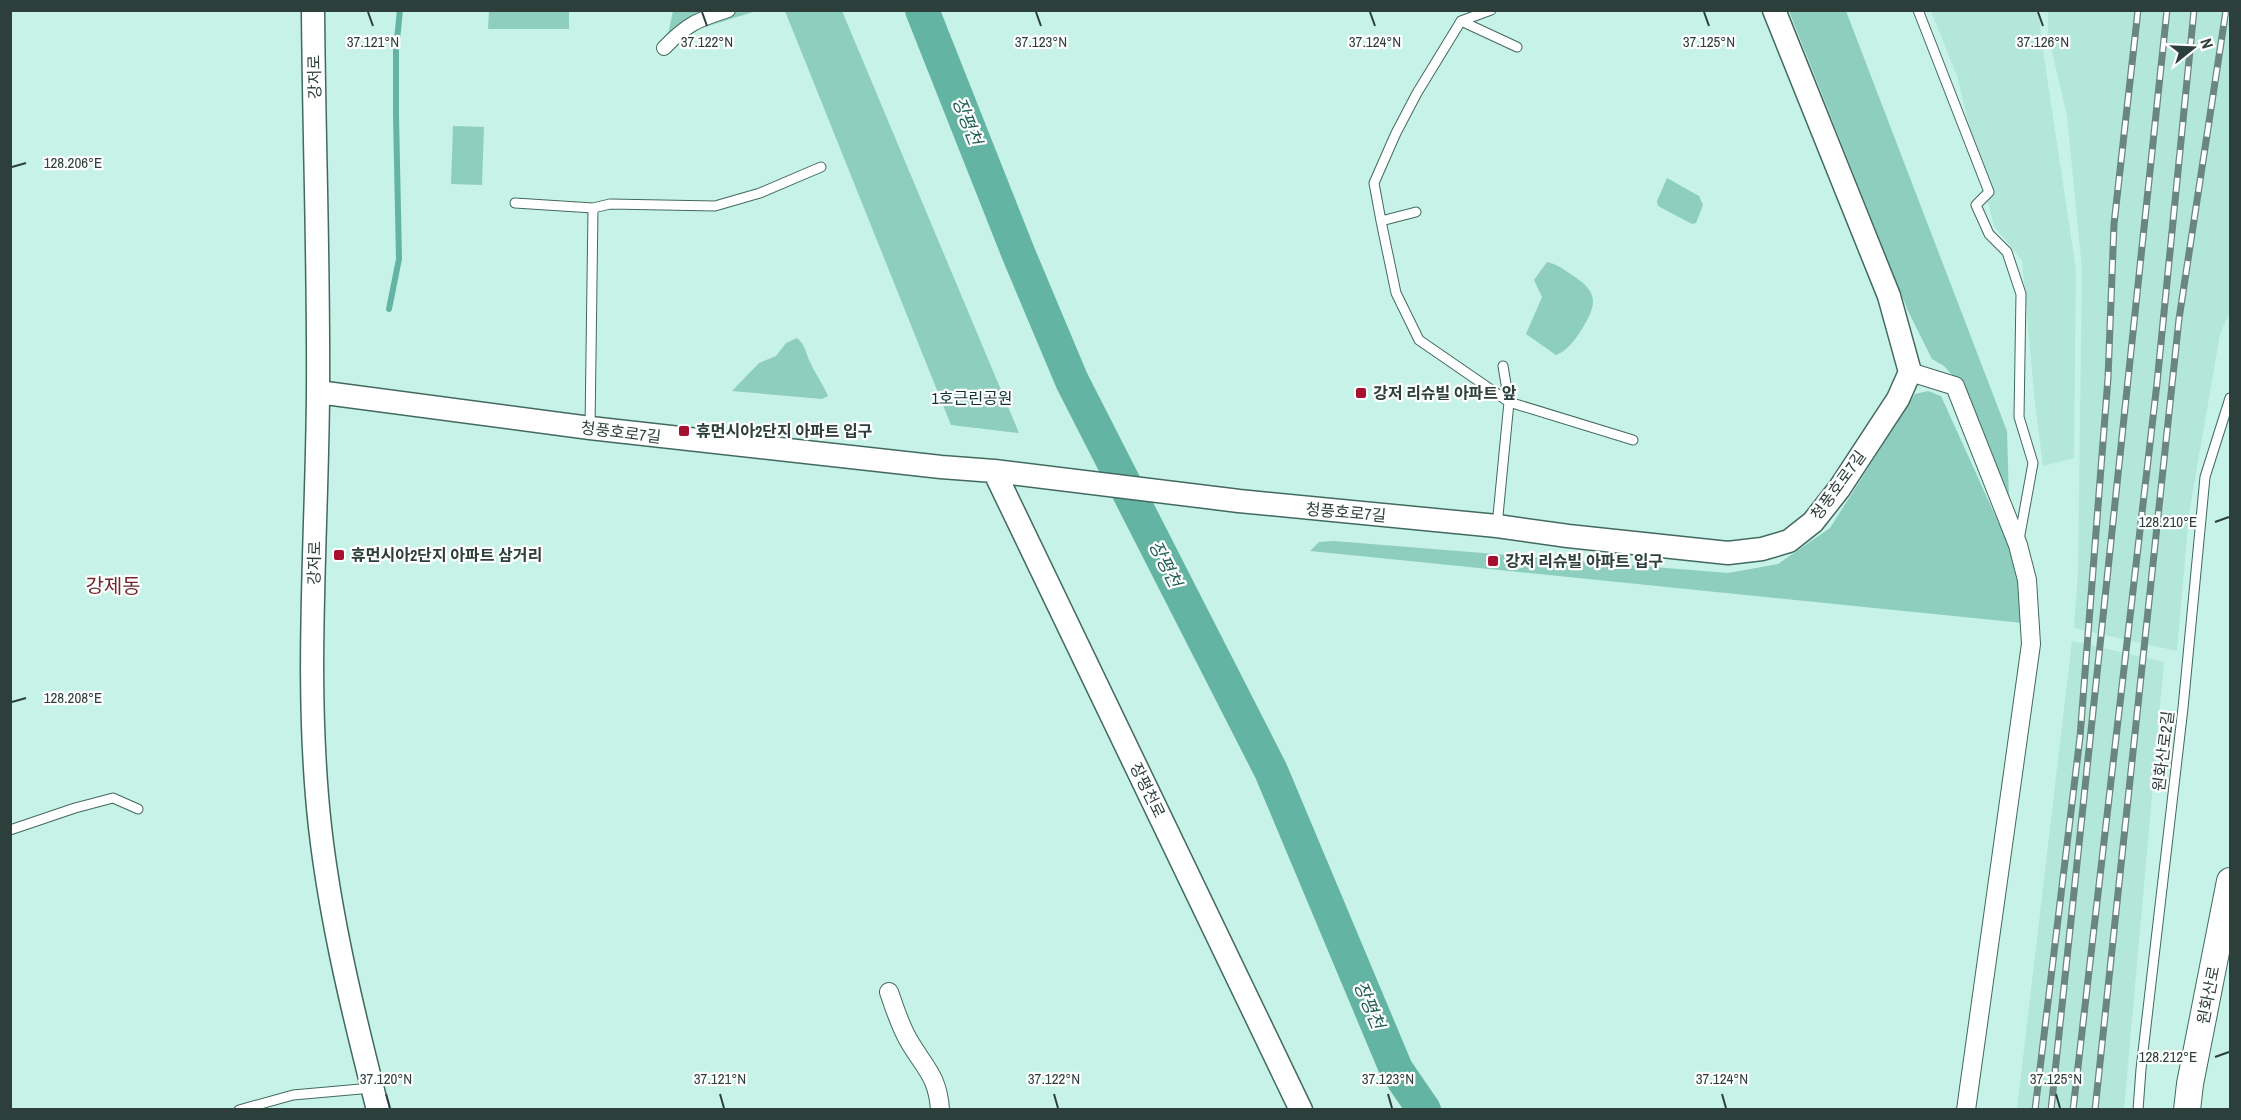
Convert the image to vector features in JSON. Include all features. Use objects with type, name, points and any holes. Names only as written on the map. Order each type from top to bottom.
[{"type":"main road","name":"원화산로","points":[[2187,1110],[2190,1084],[2230,881]]},
{"type":"street","name":"강저로","points":[[313,10],[318,392],[312,660],[314,735],[319,815],[335,925],[354,1016],[378,1110]]},
{"type":"street","points":[[664,48],[682,30],[698,20],[728,10]]},
{"type":"street","points":[[1774,10],[1889,296],[1910,372],[1955,386],[2018,545],[2027,580],[2031,644],[1966,1110]]},
{"type":"street","name":"청풍호로7길","points":[[318,392],[590,428],[1728,553],[1762,549],[1789,541],[1813,522],[1839,489],[1898,399],[1910,372]]},
{"type":"street","name":"장평천로","points":[[994,471],[1301,1110]]},
{"type":"street","points":[[889,992],[909,1042],[929,1069],[937,1088],[940,1110]]},
{"type":"lane","points":[[1491,10],[1461,21],[1417,93],[1374,183],[1396,293],[1419,340],[1509,402],[1632,440]]},
{"type":"lane","points":[[1918,10],[1989,192],[1976,204],[1989,234],[2007,252],[2020,294],[2019,417],[2033,463],[2018,545]]},
{"type":"lane","points":[[1461,21],[1517,47]]},
{"type":"lane","points":[[515,203],[593,208],[610,204],[715,206],[760,193],[821,167]]},
{"type":"lane","points":[[590,428],[593,208]]},
{"type":"lane","points":[[1381,220],[1416,212]]},
{"type":"lane","points":[[1497,526],[1509,402],[1503,366]]},
{"type":"lane","name":"원화산로2길","points":[[2138,1110],[2183,708],[2205,477],[2230,398]]},
{"type":"lane","points":[[10,830],[113,798],[138,808]]},
{"type":"lane","points":[[239,1110],[293,1095],[372,1088]]},
{"type":"shaded area","points":[[1931,11],[2039,11],[2076,270],[2074,458],[2043,466],[2022,261],[1994,226],[1957,76]]},
{"type":"shaded area","points":[[2048,11],[2230,11],[2230,311],[2220,334],[2189,514],[2177,651],[2074,628],[2078,571],[2082,269],[2067,116],[2048,34]]},
{"type":"shaded area","points":[[2072,641],[2164,662],[2124,1109],[2017,1109]]},
{"type":"green space","points":[[489,11],[569,11],[569,29],[488,29]]},
{"type":"green space","points":[[673,11],[756,11],[667,39]]},
{"type":"green space","name":"1호근린공원","points":[[785,11],[842,11],[1019,433],[951,425]]},
{"type":"green space","points":[[1789,11],[1846,11],[2007,431],[2009,499],[1954,377],[1944,366],[1932,359],[1908,311]]},
{"type":"green space","points":[[453,126],[484,127],[482,185],[451,184]]},
{"type":"green space","points":[[1667,178],[1699,196],[1703,205],[1696,223],[1692,224],[1658,206],[1657,201]]},
{"type":"green space","points":[[1547,262],[1560,267],[1581,281],[1593,299],[1591,312],[1574,341],[1556,355],[1526,334],[1542,297],[1534,280]]},
{"type":"green space","points":[[797,338],[804,347],[828,396],[822,399],[732,391],[759,363],[776,356],[786,343]]},
{"type":"green space","points":[[1928,391],[1941,396],[2019,568],[2023,623],[1310,551],[1319,542],[1334,541],[1728,573],[1778,564],[1830,528],[1915,394]]},
{"type":"waterway","points":[[389,309],[399,259],[396,49],[400,10]]},
{"type":"waterway","name":"장평천","points":[[922,10],[1019,255],[1072,381],[1271,771],[1396,1069],[1424,1110]]},
{"type":"railway","points":[[2035,1110],[2080,737],[2108,378],[2114,224],[2138,10]]},
{"type":"railway","points":[[2051,1110],[2167,10]]},
{"type":"railway","points":[[2073,1110],[2157,383],[2194,10]]},
{"type":"railway","points":[[2095,1110],[2179,319],[2226,10]]},
{"type":"place","name":"강저 리슈빌 아파트 앞","points":[[1361,393]]},
{"type":"place","name":"휴먼시아2단지 아파트 입구","points":[[684,431]]},
{"type":"place","name":"휴먼시아2단지 아파트 삼거리","points":[[339,555]]},
{"type":"place","name":"강저 리슈빌 아파트 입구","points":[[1493,561]]},
{"type":"district","name":"강제동","points":[[113,586]]}]
